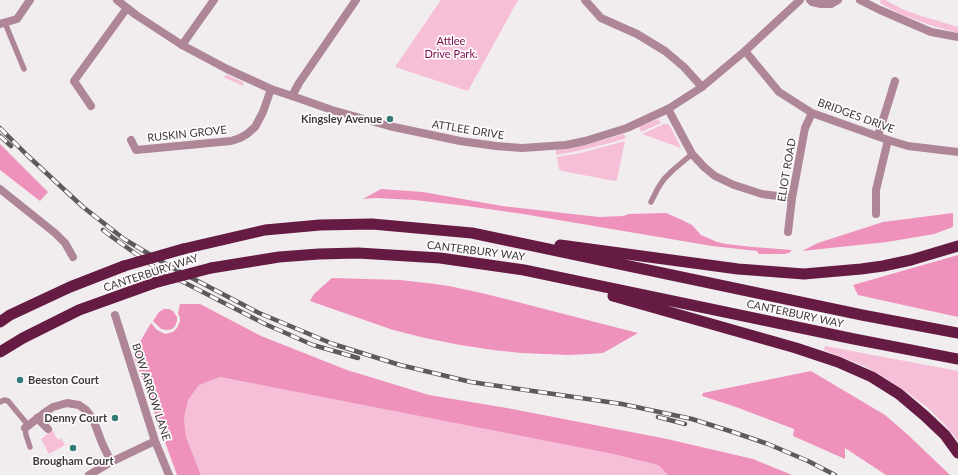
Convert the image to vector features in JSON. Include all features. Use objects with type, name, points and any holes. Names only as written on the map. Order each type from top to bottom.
[{"type":"highway","name":"CANTERBURY WAY","points":[[0,322],[10,315],[70,287],[124,266],[183,249],[265,230],[320,225],[372,224],[472,233],[854,314],[958,333]]},
{"type":"highway","points":[[472,233],[738,269],[804,274],[883,266],[958,246]]},
{"type":"highway","name":"CANTERBURY WAY","points":[[0,352],[23,338],[80,310],[154,283],[211,268],[279,257],[358,253],[440,258],[524,270],[854,339],[958,359]]},
{"type":"highway","points":[[524,270],[796,348],[838,362],[872,377],[899,394],[945,435],[958,453]]},
{"type":"street","points":[[2,24],[17,19],[30,0]]},
{"type":"street","name":"ATTLEE DRIVE","points":[[117,0],[136,15],[182,45],[227,69],[271,89],[332,110],[389,126],[460,141],[518,148],[554,146],[581,142],[627,128],[668,109],[702,87],[745,52],[800,0]]},
{"type":"street","points":[[182,45],[214,0]]},
{"type":"street","points":[[292,96],[299,83],[356,0]]},
{"type":"street","points":[[585,0],[601,18],[637,34],[665,51],[684,67],[702,87]]},
{"type":"street","points":[[810,0],[821,4],[831,4],[838,0]]},
{"type":"street","points":[[860,0],[931,32],[958,37]]},
{"type":"street","points":[[91,106],[74,81],[127,8]]},
{"type":"street","name":"BRIDGES DRIVE","points":[[745,52],[779,92],[812,113],[908,146],[958,152]]},
{"type":"street","points":[[878,136],[895,81]]},
{"type":"street","name":"RUSKIN GROVE","points":[[131,140],[136,150],[231,141],[240,138],[255,128],[263,112],[271,89]]},
{"type":"street","points":[[668,109],[692,154],[715,176],[734,185],[762,194],[792,198]]},
{"type":"street","name":"ELIOT ROAD","points":[[788,232],[792,198],[805,128],[812,113]]},
{"type":"street","points":[[876,214],[876,190],[888,140]]},
{"type":"street","points":[[0,189],[55,233],[65,243],[73,257]]},
{"type":"street","name":"BOW ARROW LANE","points":[[115,315],[155,441],[169,475]]},
{"type":"street","points":[[27,427],[52,408],[62,404],[72,403],[83,408],[90,414],[111,462]]},
{"type":"street","points":[[37,418],[48,429]]},
{"type":"street","points":[[89,475],[111,462],[155,441]]},
{"type":"lane","points":[[2,24],[24,69]]},
{"type":"lane","points":[[651,202],[664,179],[692,154]]},
{"type":"lane","points":[[0,402],[4,400],[8,401],[27,427],[26,436],[30,447]]},
{"type":"green space","name":"Attlee Drive Park.","points":[[441,0],[518,0],[468,91],[395,67]]},
{"type":"green space","points":[[881,0],[885,0],[904,10],[918,15],[958,27],[958,33],[900,14],[880,3]]},
{"type":"green space","points":[[227,75],[243,82],[243,86],[223,77]]},
{"type":"green space","points":[[658,119],[661,123],[641,132],[639,127]]},
{"type":"green space","points":[[664,124],[670,126],[681,148],[642,134]]},
{"type":"green space","points":[[624,134],[626,138],[614,142],[556,155],[556,150],[585,145]]},
{"type":"green space","points":[[625,141],[617,179],[615,181],[562,171],[559,169],[557,157],[581,153]]},
{"type":"green space","points":[[825,346],[958,371],[958,441],[927,407],[905,391],[864,366],[824,350]]},
{"type":"green space","points":[[220,377],[613,454],[658,465],[668,475],[201,475],[186,437],[184,418],[188,400],[199,385]]},
{"type":"green space","points":[[52,430],[58,440],[61,438],[65,445],[49,454],[41,439]]},
{"type":"shaded area","points":[[0,144],[48,192],[40,201],[0,170]]},
{"type":"shaded area","points":[[381,189],[423,192],[502,206],[599,217],[624,216],[628,214],[666,213],[692,225],[701,235],[717,242],[792,250],[785,254],[759,254],[757,251],[712,246],[467,206],[414,200],[376,198],[363,199]]},
{"type":"shaded area","points":[[953,213],[953,227],[934,234],[887,242],[802,251],[818,243],[883,222]]},
{"type":"shaded area","points":[[958,255],[958,317],[858,295],[853,285]]},
{"type":"shaded area","points":[[332,278],[400,280],[449,286],[638,333],[603,353],[590,354],[568,355],[521,353],[460,345],[393,330],[310,301],[314,294]]},
{"type":"shaded area","points":[[180,304],[200,304],[261,336],[347,370],[429,395],[507,408],[667,439],[753,459],[792,475],[668,475],[658,465],[613,454],[220,377],[199,385],[188,400],[184,418],[186,437],[201,475],[177,475],[133,354],[151,323],[157,330],[165,334],[173,332],[177,328],[180,321],[178,313]]},
{"type":"shaded area","points":[[164,309],[173,311],[177,317],[175,326],[172,329],[161,329],[153,321],[159,312]]},
{"type":"shaded area","points":[[811,371],[885,415],[950,475],[886,475],[845,448],[845,459],[793,436],[794,429],[702,396],[703,393]]},
{"type":"railway","points":[[0,128],[83,207],[124,239],[169,266],[259,313],[333,344],[400,365],[471,382],[622,404],[692,419],[768,444],[808,461],[835,475]]},
{"type":"railway","points":[[0,136],[11,146]]},
{"type":"railway","points":[[103,230],[156,268],[265,324],[313,345],[358,358]]},
{"type":"railway","points":[[658,417],[685,424]]},
{"type":"place","name":"Kingsley Avenue","points":[[390,119]]},
{"type":"place","name":"Beeston Court","points":[[20,380]]},
{"type":"place","name":"Denny Court","points":[[115,418]]},
{"type":"place","name":"Brougham Court","points":[[73,448]]}]
